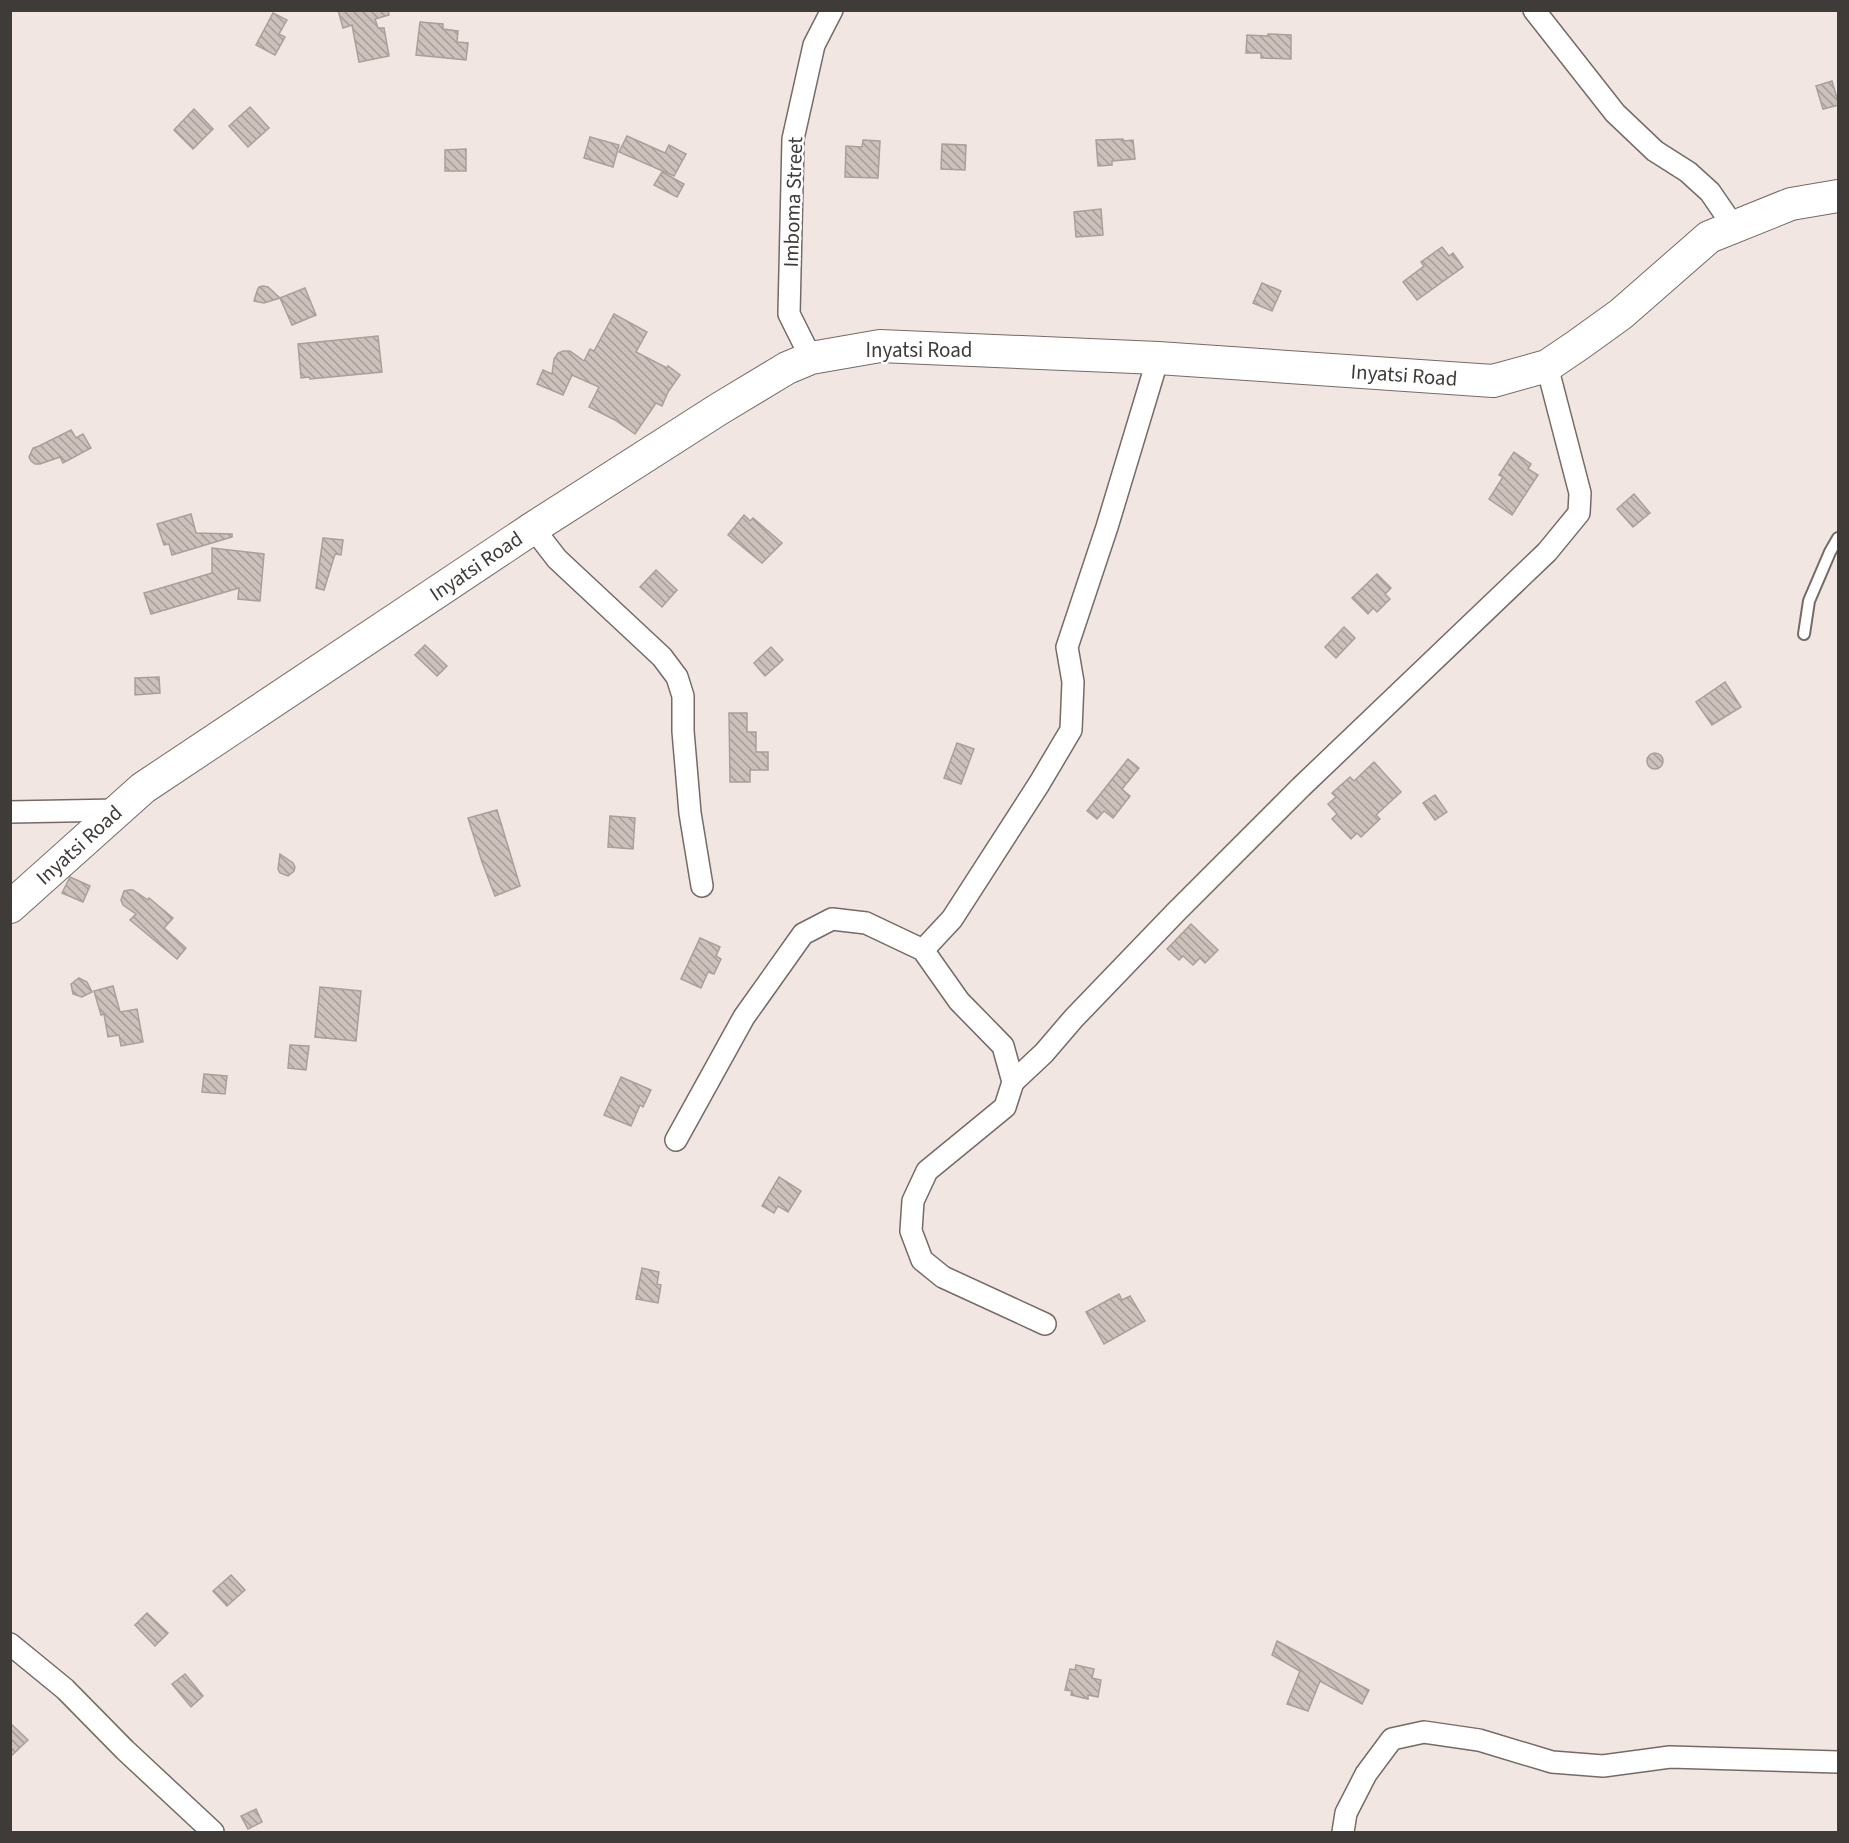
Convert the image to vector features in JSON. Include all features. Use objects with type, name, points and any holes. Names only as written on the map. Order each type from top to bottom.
[{"type":"street","name":"Imboma Street","points":[[811,358],[789,314],[793,139],[814,45],[832,10]]},
{"type":"street","points":[[1534,10],[1615,113],[1654,151],[1688,172],[1710,192],[1734,227]]},
{"type":"street","name":"Inyatsi Road","points":[[10,907],[143,788],[533,528],[719,409],[787,368],[811,358],[880,346],[1158,358],[1493,381],[1547,366],[1621,314],[1709,237],[1791,204],[1839,196]]},
{"type":"street","points":[[923,950],[952,919],[1071,730],[1073,682],[1067,646],[1107,527],[1158,358]]},
{"type":"street","points":[[1045,1324],[943,1277],[921,1260],[911,1231],[913,1200],[927,1172],[1005,1107],[1013,1082],[1044,1053],[1074,1018],[1176,912],[1301,787],[1546,552],[1579,513],[1580,493],[1547,366]]},
{"type":"street","points":[[533,528],[557,559],[662,657],[677,677],[683,696],[683,731],[690,813],[702,886]]},
{"type":"street","points":[[10,812],[118,810]]},
{"type":"street","points":[[676,1140],[744,1017],[803,934],[832,919],[867,923],[923,950],[959,1001],[1004,1046],[1013,1082]]},
{"type":"street","points":[[10,1644],[65,1689],[125,1750],[213,1833]]},
{"type":"street","points":[[1343,1833],[1346,1813],[1366,1774],[1392,1739],[1424,1732],[1479,1740],[1552,1762],[1603,1766],[1670,1757],[1839,1762]]},
{"type":"lane","points":[[1804,634],[1809,601],[1830,552],[1839,538]]},
{"type":"building","points":[[338,10],[388,10],[389,15],[375,19],[378,28],[384,28],[389,56],[359,62],[352,25],[343,28]]},
{"type":"building","points":[[273,13],[287,20],[279,34],[285,37],[275,55],[256,45]]},
{"type":"building","points":[[420,22],[443,24],[443,29],[458,31],[457,42],[468,43],[466,60],[416,55]]},
{"type":"building","points":[[1268,34],[1291,35],[1291,59],[1261,58],[1261,53],[1246,53],[1247,35],[1268,36]]},
{"type":"building","points":[[1832,81],[1839,105],[1823,109],[1816,86]]},
{"type":"building","points":[[250,107],[269,128],[248,147],[229,126]]},
{"type":"building","points":[[194,109],[213,129],[193,149],[174,130]]},
{"type":"building","points":[[627,136],[665,153],[669,145],[686,154],[674,176],[619,152]]},
{"type":"building","points":[[590,137],[619,145],[613,167],[584,158]]},
{"type":"building","points":[[1123,139],[1124,141],[1133,140],[1135,159],[1112,161],[1112,165],[1098,166],[1096,140]]},
{"type":"building","points":[[863,140],[880,141],[878,178],[845,177],[846,146],[862,147]]},
{"type":"building","points":[[942,144],[966,145],[965,170],[941,169]]},
{"type":"building","points":[[466,149],[466,171],[445,171],[445,150]]},
{"type":"building","points":[[662,172],[684,184],[677,197],[654,185]]},
{"type":"building","points":[[1101,209],[1103,235],[1076,237],[1074,212]]},
{"type":"building","points":[[1442,247],[1449,256],[1453,253],[1463,267],[1417,300],[1403,282],[1424,266],[1421,262]]},
{"type":"building","points":[[1262,283],[1281,291],[1272,311],[1253,303]]},
{"type":"building","points":[[259,287],[268,287],[280,298],[264,303],[254,301]]},
{"type":"building","points":[[305,288],[316,315],[292,325],[280,298]]},
{"type":"building","points":[[614,314],[647,332],[636,352],[667,368],[668,366],[680,375],[668,392],[662,406],[656,403],[635,434],[615,420],[589,407],[599,387],[572,375],[563,395],[537,384],[543,370],[552,374],[554,359],[558,353],[570,351],[584,361],[590,349],[594,351]]},
{"type":"building","points":[[378,336],[382,372],[301,378],[298,344]]},
{"type":"building","points":[[71,430],[76,438],[83,434],[91,448],[63,463],[60,457],[40,464],[31,461],[29,457],[33,448]]},
{"type":"building","points":[[1514,452],[1531,464],[1528,469],[1538,475],[1512,515],[1489,499],[1503,477],[1499,475]]},
{"type":"building","points":[[1634,494],[1650,513],[1633,527],[1617,509]]},
{"type":"building","points":[[191,514],[196,533],[232,534],[232,537],[172,555],[169,544],[164,545],[157,524]]},
{"type":"building","points":[[744,515],[750,521],[753,518],[782,543],[762,563],[728,535]]},
{"type":"building","points":[[323,538],[343,540],[341,555],[335,554],[324,590],[316,588]]},
{"type":"building","points":[[212,548],[264,554],[260,601],[238,599],[239,588],[151,614],[144,593],[212,573]]},
{"type":"building","points":[[656,570],[677,590],[662,607],[640,587]]},
{"type":"building","points":[[1377,574],[1391,588],[1385,594],[1390,599],[1377,612],[1373,608],[1368,614],[1352,598]]},
{"type":"building","points":[[1344,627],[1355,638],[1336,658],[1325,647]]},
{"type":"building","points":[[425,645],[447,666],[437,676],[415,655]]},
{"type":"building","points":[[771,647],[783,660],[765,676],[754,663]]},
{"type":"building","points":[[159,677],[160,693],[135,695],[135,678]]},
{"type":"building","points":[[1725,682],[1741,707],[1712,725],[1696,702]]},
{"type":"building","points":[[729,713],[747,713],[747,732],[756,732],[756,752],[768,752],[768,770],[750,770],[750,782],[730,782]]},
{"type":"building","points":[[957,743],[974,749],[961,784],[944,778]]},
{"type":"building","points":[[1655,753],[1661,755],[1663,761],[1661,767],[1655,769],[1649,767],[1647,761],[1649,755]]},
{"type":"building","points":[[1128,759],[1139,768],[1122,789],[1130,796],[1113,818],[1104,811],[1097,819],[1087,811]]},
{"type":"building","points":[[1374,762],[1401,792],[1376,815],[1380,819],[1361,837],[1357,833],[1351,839],[1332,819],[1337,814],[1328,804],[1336,797],[1332,793],[1350,777],[1354,781]]},
{"type":"building","points":[[1435,795],[1447,812],[1435,820],[1423,803]]},
{"type":"building","points":[[497,810],[520,886],[495,896],[468,818]]},
{"type":"building","points":[[610,816],[635,818],[633,849],[608,847]]},
{"type":"building","points":[[280,854],[295,867],[288,876],[280,873],[278,869]]},
{"type":"building","points":[[70,877],[90,886],[83,902],[62,893]]},
{"type":"building","points":[[133,890],[148,900],[149,898],[173,918],[164,928],[186,948],[177,959],[130,920],[136,914],[123,905],[121,900],[124,891]]},
{"type":"building","points":[[1191,924],[1218,950],[1205,963],[1200,958],[1193,965],[1183,956],[1179,960],[1167,949]]},
{"type":"building","points":[[700,938],[720,947],[716,956],[721,959],[714,974],[708,972],[701,988],[681,979]]},
{"type":"building","points":[[79,978],[87,982],[92,992],[82,997],[73,994],[71,984]]},
{"type":"building","points":[[113,986],[120,1012],[137,1009],[143,1042],[121,1046],[119,1035],[108,1037],[104,1014],[101,1015],[94,991]]},
{"type":"building","points":[[320,987],[361,991],[356,1041],[315,1037]]},
{"type":"building","points":[[290,1045],[309,1046],[306,1070],[288,1068]]},
{"type":"building","points":[[204,1074],[227,1076],[225,1094],[202,1092]]},
{"type":"building","points":[[621,1077],[651,1090],[643,1107],[640,1105],[631,1126],[604,1115]]},
{"type":"building","points":[[779,1177],[801,1191],[788,1212],[778,1206],[774,1213],[762,1206]]},
{"type":"building","points":[[642,1268],[659,1272],[657,1284],[661,1285],[658,1303],[636,1299]]},
{"type":"building","points":[[1119,1294],[1122,1300],[1130,1296],[1145,1321],[1104,1344],[1086,1312]]},
{"type":"building","points":[[231,1575],[245,1590],[227,1606],[213,1591]]},
{"type":"building","points":[[147,1613],[168,1633],[155,1646],[135,1625]]},
{"type":"building","points":[[1277,1641],[1369,1690],[1362,1704],[1320,1681],[1308,1711],[1287,1704],[1300,1671],[1272,1655]]},
{"type":"building","points":[[1076,1665],[1094,1669],[1092,1678],[1101,1680],[1098,1697],[1088,1695],[1088,1699],[1071,1695],[1072,1691],[1065,1690],[1070,1669],[1075,1670]]},
{"type":"building","points":[[185,1674],[203,1696],[191,1707],[172,1684]]},
{"type":"building","points":[[10,1723],[28,1740],[10,1757]]},
{"type":"building","points":[[256,1809],[262,1822],[248,1829],[241,1816]]}]
